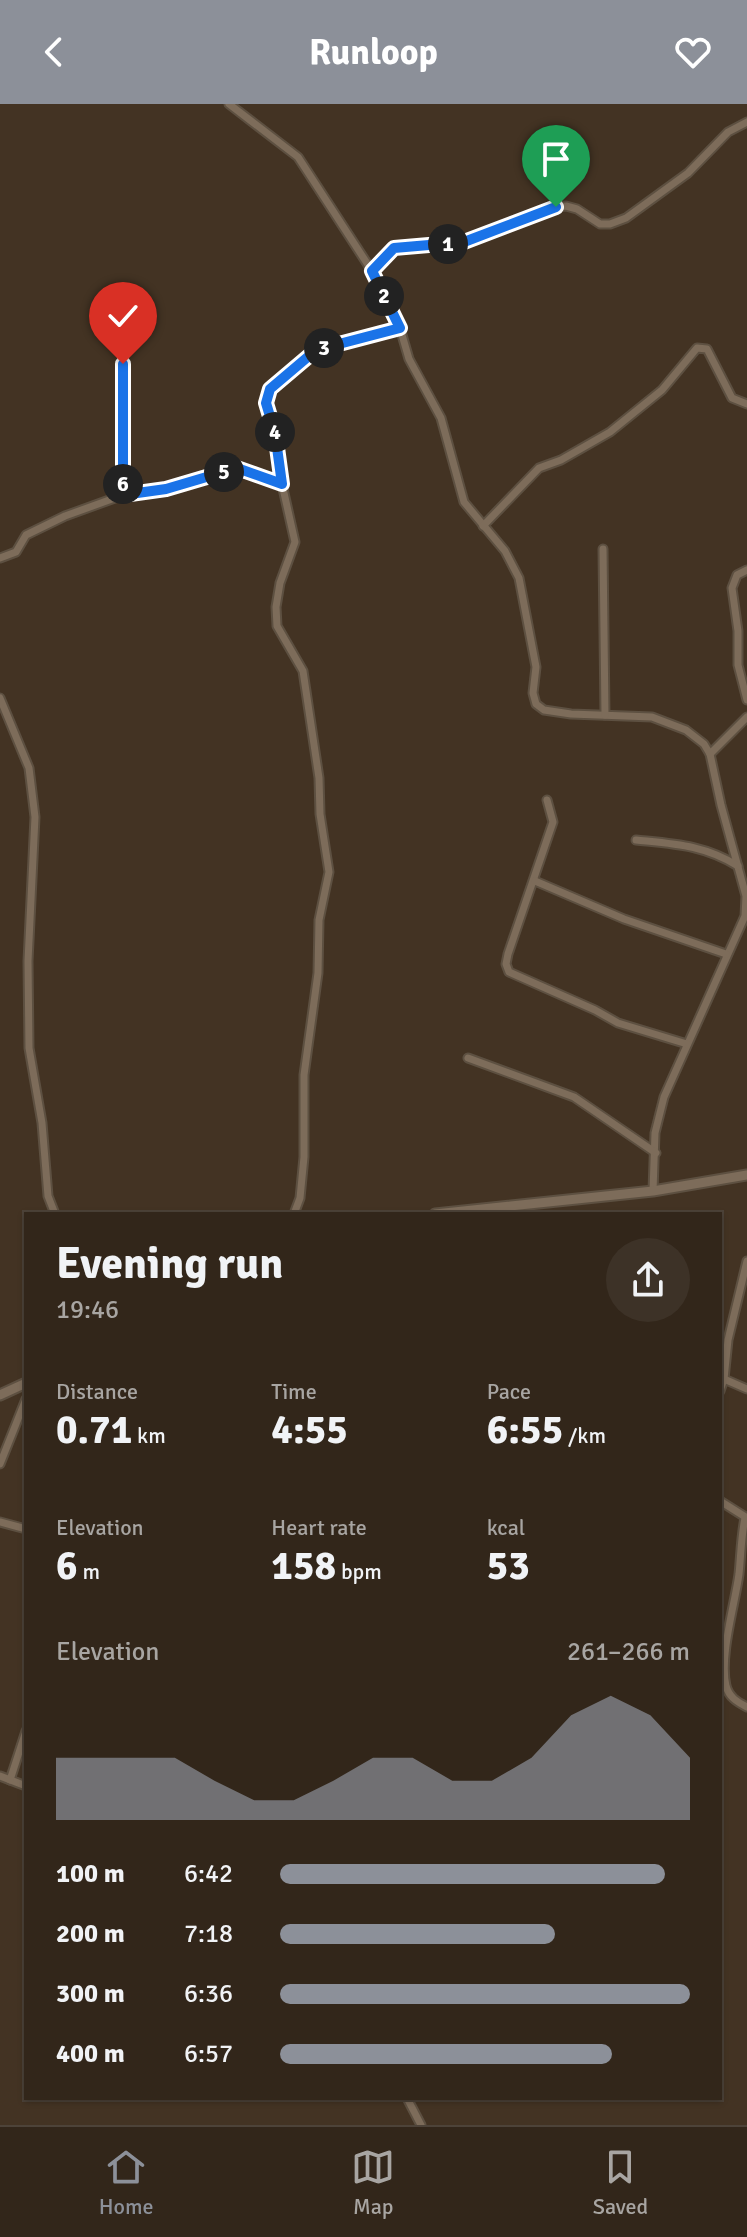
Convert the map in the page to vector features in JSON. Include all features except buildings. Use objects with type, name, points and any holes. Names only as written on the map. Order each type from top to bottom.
[{"type":"street","points":[[229,104],[298,157],[372,271],[400,328],[409,359],[441,418],[464,502],[505,551],[519,578],[536,667],[533,693],[536,704],[544,710],[571,714],[652,717],[686,730],[704,744],[710,754],[746,896],[745,916],[664,1097],[655,1133],[653,1191]]},
{"type":"street","points":[[372,271],[394,248],[464,242],[556,207],[577,209],[600,224],[626,218],[688,173],[728,132],[747,122]]},
{"type":"street","points":[[295,1212],[300,1198],[304,1157],[304,1075],[318,973],[319,920],[329,872],[303,671],[277,626],[280,583],[295,542],[275,433],[266,403],[270,389],[316,350],[400,328]]},
{"type":"street","points":[[483,526],[539,468],[561,460],[610,432],[662,390],[697,348],[707,349],[732,398],[747,404]]},
{"type":"street","points":[[123,364],[123,495]]},
{"type":"street","points":[[0,558],[16,552],[26,535],[65,516],[123,495],[166,489],[237,468],[282,484]]},
{"type":"street","points":[[603,549],[605,715]]},
{"type":"street","points":[[747,570],[737,575],[732,588],[738,631],[738,665],[747,700]]},
{"type":"street","points":[[0,698],[29,768],[35,817],[28,961],[29,1048],[42,1123],[48,1196],[54,1212]]},
{"type":"street","points":[[710,754],[747,717]]},
{"type":"street","points":[[547,800],[553,822],[508,954],[506,964],[509,972],[618,1023],[687,1044]]},
{"type":"street","points":[[636,840],[700,848],[738,866]]},
{"type":"street","points":[[535,881],[624,919],[726,954]]},
{"type":"street","points":[[468,1058],[574,1097],[656,1153]]},
{"type":"street","points":[[473,1212],[529,1209],[747,1177]]},
{"type":"street","points":[[722,1385],[728,1340],[747,1261]]},
{"type":"street","points":[[724,1379],[747,1389]]},
{"type":"street","points":[[0,1395],[24,1384]]},
{"type":"street","points":[[0,1464],[24,1404]]},
{"type":"street","points":[[722,1502],[746,1518],[725,1685],[731,1697],[747,1707]]},
{"type":"street","points":[[0,1522],[24,1528]]},
{"type":"street","points":[[10,1780],[24,1737]]},
{"type":"street","points":[[0,1776],[24,1785]]},
{"type":"street","points":[[408,2100],[421,2125]]},
{"type":"route","points":[[123,364],[123,495],[166,489],[237,468],[282,484],[275,433],[266,403],[270,389],[316,350],[400,328],[372,271],[387,253],[394,248],[464,242],[556,207]]}]
